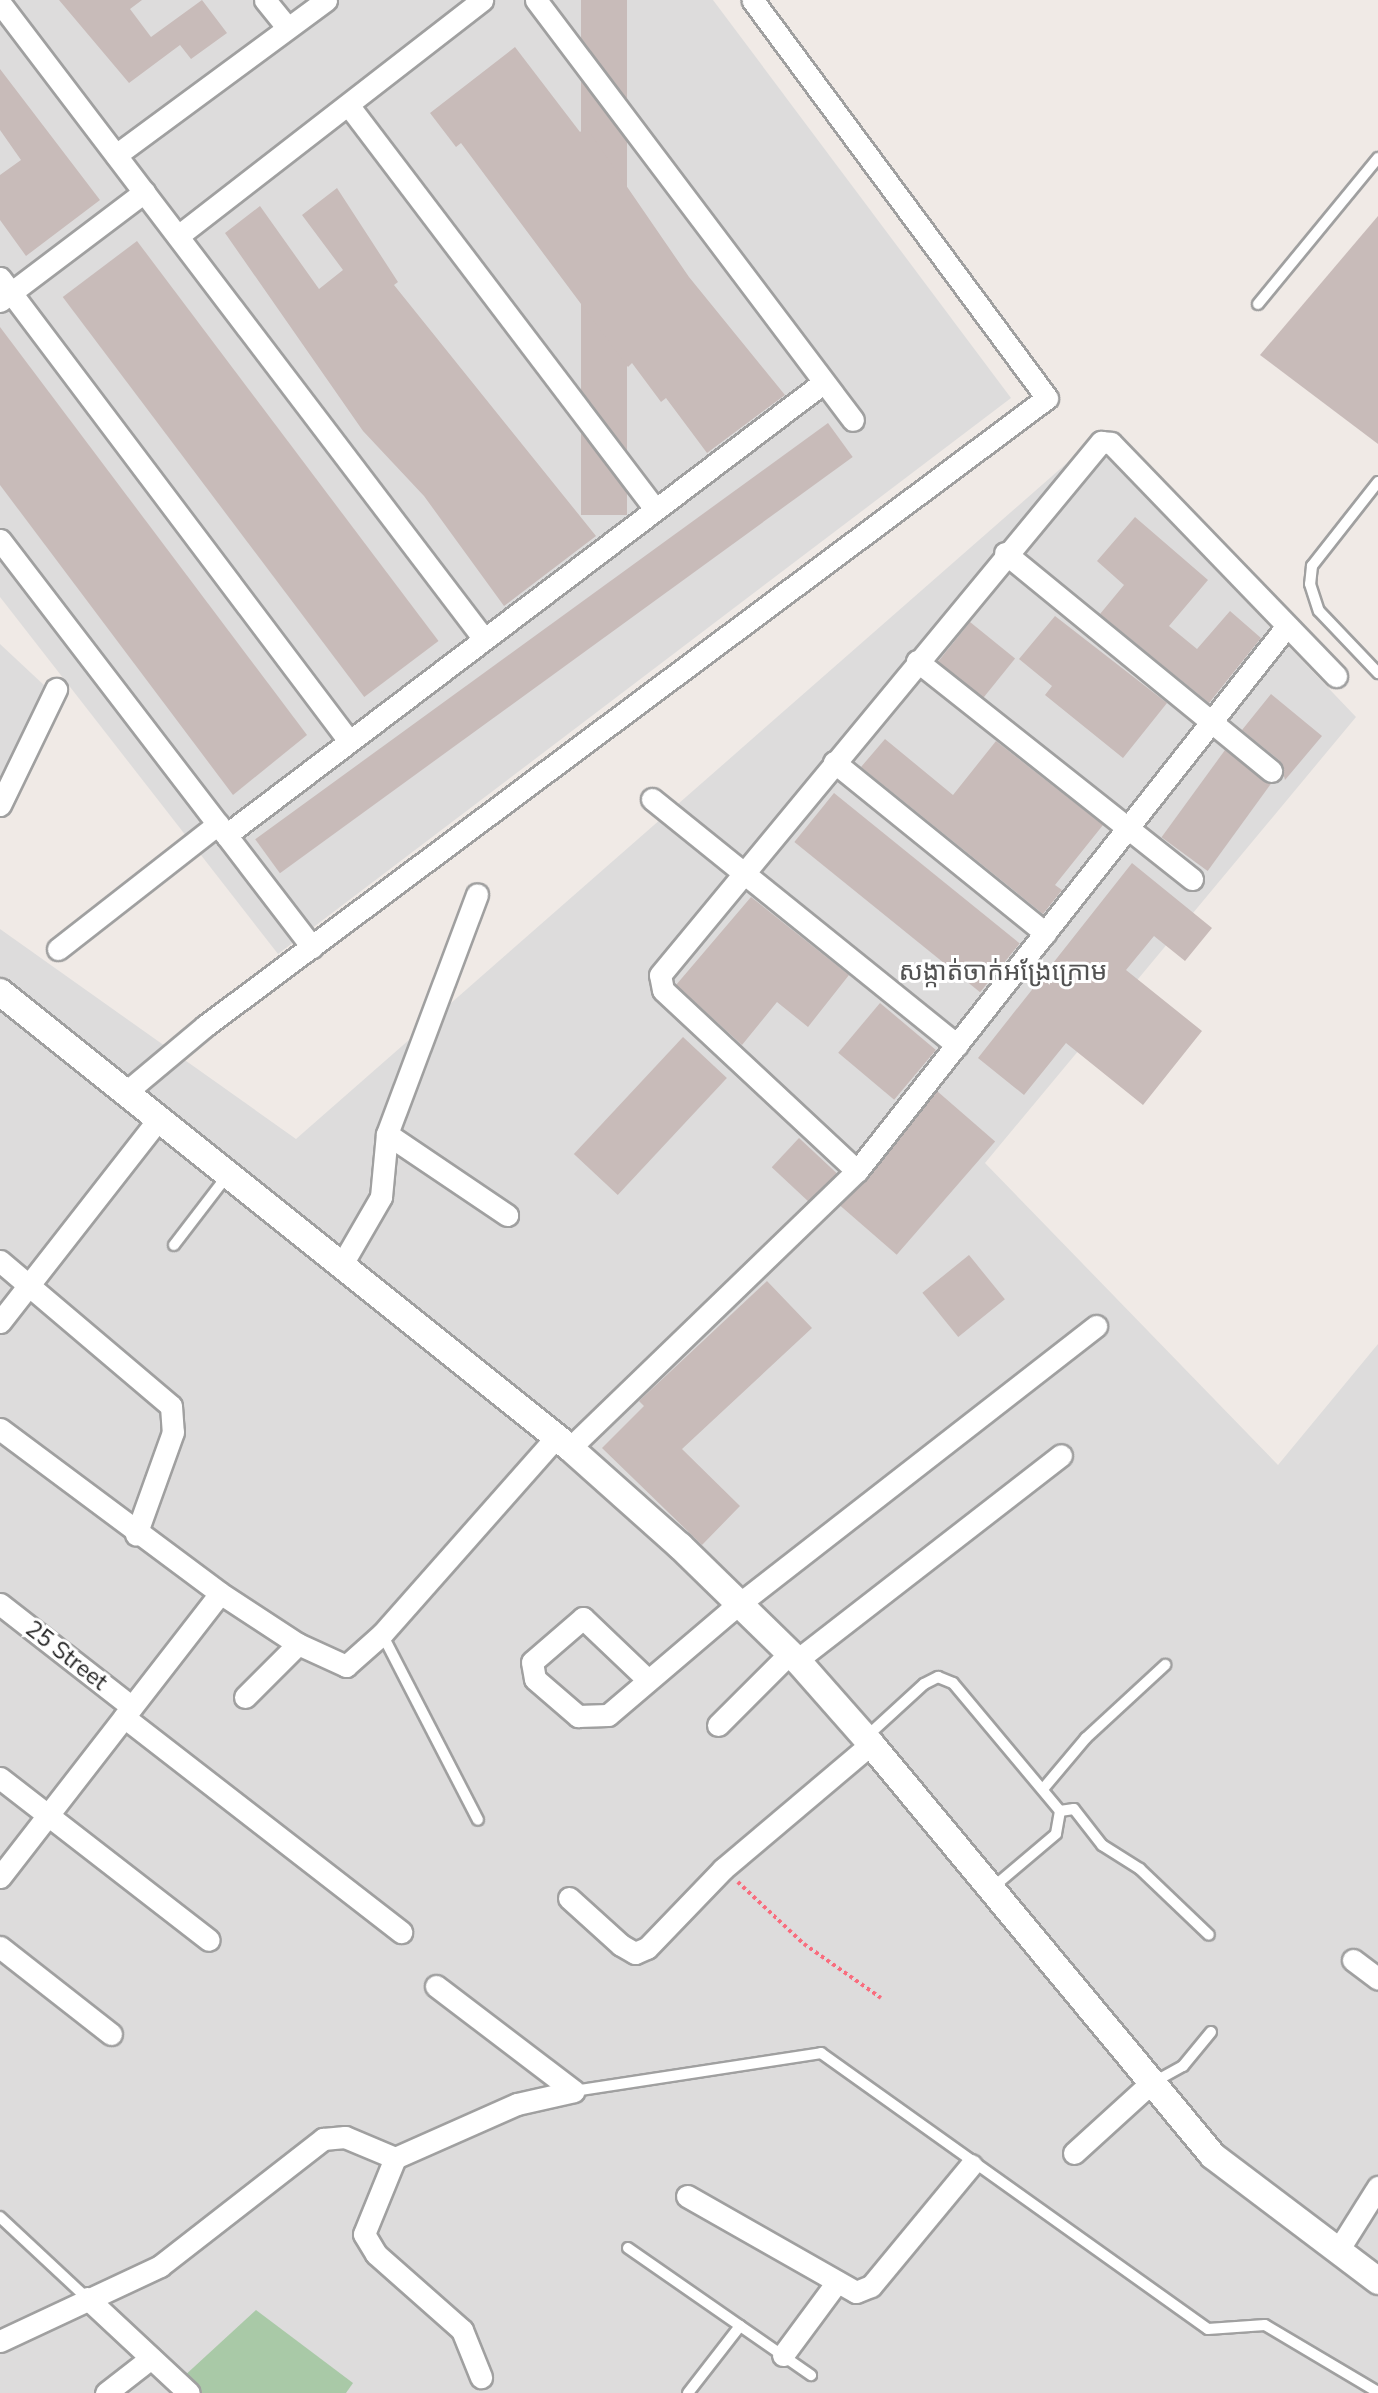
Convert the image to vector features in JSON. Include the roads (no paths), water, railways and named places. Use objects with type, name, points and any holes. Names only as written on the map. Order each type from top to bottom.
[{"type":"street","points":[[265,0],[286,26]]},
{"type":"street","points":[[116,155],[286,26],[326,0]]},
{"type":"street","points":[[178,236],[349,106],[482,0]]},
{"type":"street","points":[[536,0],[853,420]]},
{"type":"street","points":[[125,1093],[312,947],[1047,398],[753,0]]},
{"type":"street","points":[[0,3],[485,639]]},
{"type":"street","points":[[349,106],[655,509]]},
{"type":"street","points":[[144,192],[4,291],[349,741]]},
{"type":"street","points":[[58,948],[349,741],[824,382]]},
{"type":"street","points":[[857,1171],[659,982],[743,873],[917,660],[1101,442],[1111,443],[1336,676]]},
{"type":"street","points":[[0,540],[312,947]]},
{"type":"street","points":[[1005,553],[1209,725],[1272,771]]},
{"type":"street","points":[[0,1429],[136,1535],[220,1593],[298,1644],[346,1666],[382,1634],[563,1443],[857,1171],[1287,626]]},
{"type":"street","points":[[917,660],[1126,830],[1192,879]]},
{"type":"street","points":[[0,805],[56,689]]},
{"type":"street","points":[[834,762],[1045,933]]},
{"type":"street","points":[[652,799],[957,1045]]},
{"type":"street","points":[[341,1266],[381,1197],[387,1134],[477,894]]},
{"type":"street","points":[[0,992],[563,1443],[741,1605],[793,1657],[868,1741],[1213,2156],[1378,2281]]},
{"type":"street","points":[[0,1322],[158,1120]]},
{"type":"street","points":[[387,1134],[507,1215]]},
{"type":"street","points":[[0,1261],[172,1406],[173,1432],[136,1535]]},
{"type":"street","points":[[648,1681],[583,1618],[532,1662],[535,1679],[578,1716],[600,1719],[648,1681],[741,1605],[1096,1326]]},
{"type":"street","points":[[718,1725],[793,1657],[1061,1455]]},
{"type":"street","points":[[0,1877],[220,1593]]},
{"type":"street","name":"25 Street","points":[[0,1605],[401,1932]]},
{"type":"street","points":[[245,1697],[298,1644]]},
{"type":"street","points":[[569,1898],[635,1953],[647,1948],[723,1869],[868,1741]]},
{"type":"street","points":[[0,1778],[209,1940]]},
{"type":"street","points":[[0,1947],[111,2034]]},
{"type":"street","points":[[1353,1961],[1378,1979]]},
{"type":"street","points":[[436,1986],[574,2091]]},
{"type":"street","points":[[1074,2154],[1151,2083]]},
{"type":"street","points":[[481,2377],[462,2330],[376,2254],[364,2234],[395,2158],[517,2104],[574,2091]]},
{"type":"street","points":[[0,2341],[160,2266],[323,2139],[345,2137],[395,2158]]},
{"type":"street","points":[[687,2196],[856,2292],[871,2286],[971,2165]]},
{"type":"street","points":[[1337,2252],[1378,2187]]},
{"type":"street","points":[[783,2355],[837,2282]]},
{"type":"street","points":[[87,2298],[189,2393]]},
{"type":"street","points":[[106,2393],[151,2358]]},
{"type":"lane","points":[[1258,304],[1378,158]]},
{"type":"lane","points":[[1378,482],[1312,566],[1310,584],[1319,611],[1378,673]]},
{"type":"lane","points":[[174,1245],[227,1176]]},
{"type":"lane","points":[[382,1634],[478,1820]]},
{"type":"lane","points":[[1043,1789],[1086,1738],[1165,1665]]},
{"type":"lane","points":[[868,1741],[938,1677],[953,1683],[1043,1789],[1060,1811],[1056,1834],[992,1888]]},
{"type":"lane","points":[[1060,1811],[1074,1809],[1102,1845],[1140,1869],[1209,1936]]},
{"type":"lane","points":[[1151,2083],[1183,2066],[1211,2032]]},
{"type":"lane","points":[[574,2091],[821,2053],[971,2165],[1208,2329],[1265,2325],[1378,2392]]},
{"type":"lane","points":[[0,2217],[87,2298]]},
{"type":"lane","points":[[628,2248],[811,2375]]},
{"type":"lane","points":[[688,2393],[740,2326]]},
{"type":"district","name":"សង្កាត់ចាក់អង្រែក្រោម","points":[[1003,972]]}]
